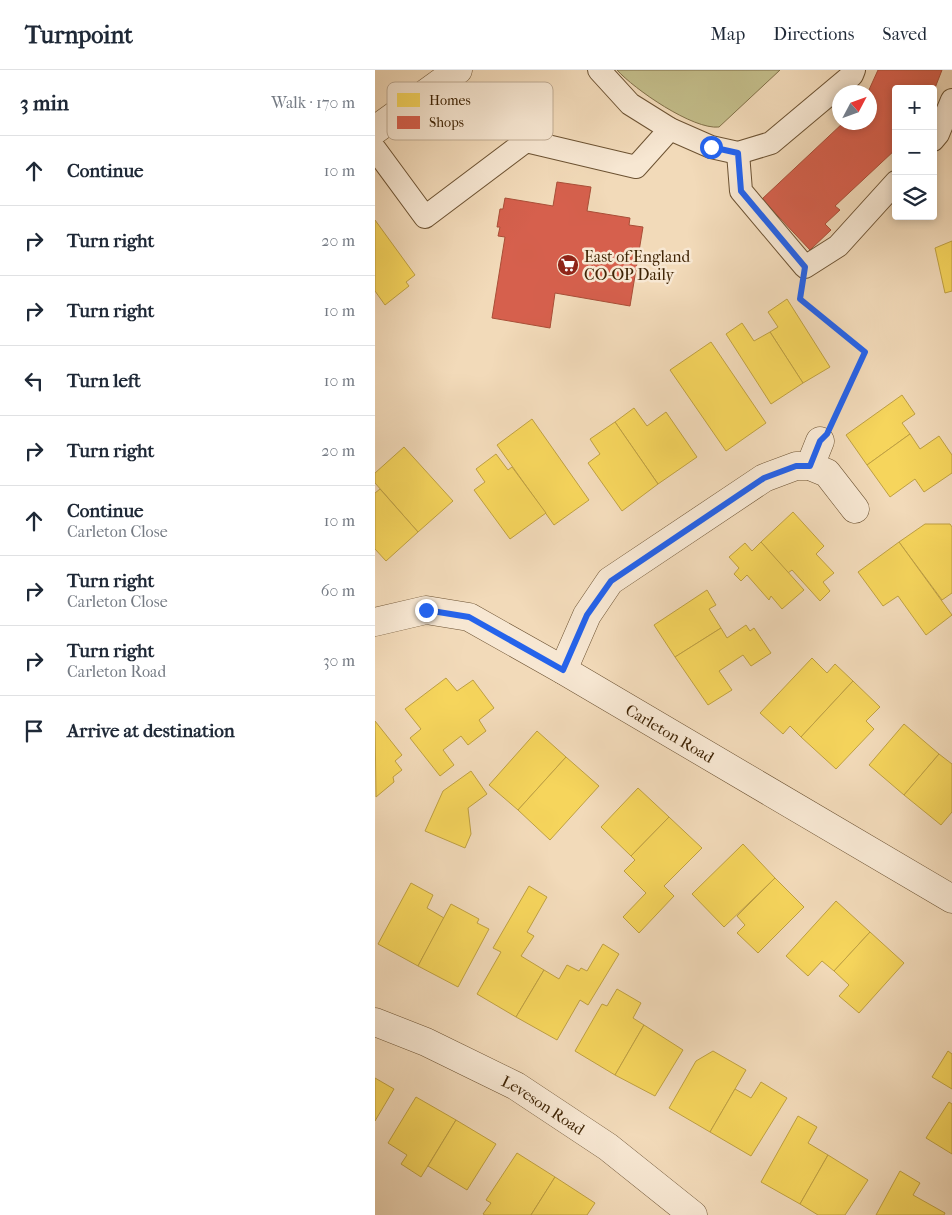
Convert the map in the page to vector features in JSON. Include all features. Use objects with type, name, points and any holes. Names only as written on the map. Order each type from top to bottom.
[{"type":"street","points":[[441,82],[458,70]]},
{"type":"street","points":[[375,130],[387,121]]},
{"type":"street","points":[[810,466],[820,441]]},
{"type":"street","points":[[563,670],[587,615],[611,581],[764,478],[796,466],[810,466],[827,473],[855,509]]},
{"type":"street","name":"Carleton Road","points":[[375,622],[426,610],[469,617],[563,670],[952,899]]},
{"type":"street","name":"Leveson Road","points":[[375,1022],[426,1042],[516,1086],[608,1148],[693,1215]]},
{"type":"lane","points":[[599,70],[630,104],[670,129],[711,147],[738,153],[771,143],[852,75],[854,70]]},
{"type":"lane","points":[[937,135],[952,100]]},
{"type":"lane","points":[[375,149],[425,217],[526,141],[635,167],[670,129]]},
{"type":"lane","points":[[738,153],[741,191],[805,267],[838,246],[892,186]]},
{"type":"path","points":[[805,267],[800,299],[865,352],[827,434],[820,441]]},
{"type":"shaded area","points":[[617,70],[780,70],[719,127],[694,122],[665,107],[636,87]]},
{"type":"building: Homes","points":[[375,220],[415,275],[406,282],[409,286],[385,305],[375,291]]},
{"type":"building: Homes","points":[[952,241],[952,291],[945,293],[935,248]]},
{"type":"building: Homes","points":[[787,299],[830,367],[803,383],[770,332],[778,327],[768,312]]},
{"type":"building: Homes","points":[[742,323],[754,341],[770,332],[803,383],[771,404],[726,334]]},
{"type":"building: Homes","points":[[711,342],[766,423],[726,451],[670,370]]},
{"type":"building: Homes","points":[[902,395],[915,414],[902,423],[910,434],[867,465],[846,435]]},
{"type":"building: Homes","points":[[634,408],[647,426],[666,412],[697,457],[658,484],[615,422]]},
{"type":"building: Homes","points":[[532,419],[589,500],[554,525],[497,445]]},
{"type":"building: Homes","points":[[615,422],[658,484],[622,511],[588,463],[600,454],[590,439]]},
{"type":"building: Homes","points":[[910,434],[920,449],[939,436],[952,455],[952,473],[924,492],[915,479],[890,497],[867,465]]},
{"type":"building: Homes","points":[[404,447],[453,501],[418,532],[375,483],[375,473]]},
{"type":"building: Homes","points":[[496,454],[508,470],[512,467],[546,513],[510,539],[474,490],[485,482],[476,469]]},
{"type":"building: Homes","points":[[380,489],[418,532],[386,561],[375,549],[375,493]]},
{"type":"building: Homes","points":[[793,512],[824,546],[816,554],[834,573],[823,582],[830,591],[820,601],[792,570],[788,573],[761,542]]},
{"type":"building: Homes","points":[[925,524],[950,524],[952,527],[952,593],[942,600],[899,542]]},
{"type":"building: Homes","points":[[761,542],[804,590],[782,609],[771,596],[769,600],[747,575],[741,581],[734,574],[739,568],[729,557],[745,543],[752,551]]},
{"type":"building: Homes","points":[[899,542],[952,615],[926,635],[898,596],[883,606],[858,572]]},
{"type":"building: Homes","points":[[707,590],[716,605],[709,609],[721,628],[675,657],[654,625]]},
{"type":"building: Homes","points":[[746,625],[750,631],[754,628],[771,653],[751,666],[743,655],[719,671],[732,690],[708,705],[675,657],[721,628],[727,638]]},
{"type":"building: Homes","points":[[812,658],[827,673],[835,664],[853,681],[801,737],[790,726],[783,734],[760,713]]},
{"type":"building: Homes","points":[[446,678],[457,691],[473,680],[494,708],[479,720],[486,731],[468,745],[461,736],[443,750],[454,765],[440,776],[410,738],[421,729],[405,709]]},
{"type":"building: Homes","points":[[853,681],[880,707],[866,721],[874,729],[836,769],[801,737]]},
{"type":"building: Homes","points":[[375,721],[402,755],[395,761],[402,770],[393,777],[394,782],[376,797]]},
{"type":"building: Homes","points":[[904,724],[939,754],[904,795],[869,765]]},
{"type":"building: Homes","points":[[537,731],[566,757],[518,810],[489,785]]},
{"type":"building: Homes","points":[[939,754],[952,764],[952,812],[941,825],[904,795]]},
{"type":"building: Homes","points":[[566,757],[599,786],[550,840],[518,810]]},
{"type":"building: Homes","points":[[471,771],[487,794],[468,808],[471,834],[465,848],[425,831],[443,791]]},
{"type":"building: Homes","points":[[638,788],[669,817],[631,856],[601,827]]},
{"type":"building: Homes","points":[[669,817],[702,848],[664,886],[674,896],[639,933],[623,917],[646,893],[624,871],[635,860],[631,856]]},
{"type":"building: Homes","points":[[743,844],[775,878],[724,927],[692,894]]},
{"type":"building: Homes","points":[[775,878],[804,907],[758,953],[737,933],[745,925],[737,916]]},
{"type":"building: Homes","points":[[411,883],[433,895],[427,908],[444,918],[418,966],[378,944]]},
{"type":"building: Homes","points":[[529,886],[547,897],[527,932],[534,936],[521,956],[544,970],[516,1017],[477,994],[501,952],[493,948]]},
{"type":"building: Homes","points":[[836,901],[870,932],[834,971],[822,961],[808,976],[786,956]]},
{"type":"building: Homes","points":[[451,904],[479,919],[477,923],[489,929],[458,987],[418,966]]},
{"type":"building: Homes","points":[[870,932],[904,963],[859,1013],[839,996],[849,985],[834,971]]},
{"type":"building: Homes","points":[[603,944],[619,954],[588,1005],[580,1000],[557,1040],[516,1017],[544,970],[559,979],[567,965],[579,971],[581,968],[587,971]]},
{"type":"building: Homes","points":[[617,989],[641,1003],[633,1018],[644,1025],[615,1075],[575,1051],[602,1004],[607,1006]]},
{"type":"building: Homes","points":[[644,1025],[683,1050],[655,1096],[615,1075]]},
{"type":"building: Homes","points":[[713,1051],[746,1070],[710,1132],[669,1108],[696,1061]]},
{"type":"building: Homes","points":[[948,1051],[952,1054],[952,1089],[932,1077]]},
{"type":"building: Homes","points":[[375,1078],[394,1089],[375,1121]]},
{"type":"building: Homes","points":[[761,1082],[787,1098],[751,1156],[710,1132],[735,1089],[751,1098]]},
{"type":"building: Homes","points":[[416,1097],[456,1120],[421,1177],[401,1164],[407,1155],[388,1143]]},
{"type":"building: Homes","points":[[949,1102],[952,1104],[952,1154],[926,1138]]},
{"type":"building: Homes","points":[[798,1116],[817,1127],[808,1143],[828,1155],[800,1204],[761,1182]]},
{"type":"building: Homes","points":[[456,1120],[496,1144],[467,1190],[428,1166]]},
{"type":"building: Homes","points":[[517,1153],[555,1177],[531,1215],[483,1214],[491,1203],[486,1200]]},
{"type":"building: Homes","points":[[828,1155],[868,1180],[845,1215],[818,1215],[800,1204]]},
{"type":"building: Homes","points":[[900,1171],[920,1183],[913,1195],[945,1213],[944,1215],[876,1215]]},
{"type":"building: Homes","points":[[555,1177],[595,1203],[587,1215],[531,1215]]},
{"type":"building: Shops","points":[[878,70],[942,70],[936,85],[892,85],[892,153],[835,206],[840,210],[825,224],[831,230],[810,250],[762,199],[835,130],[877,130],[877,85],[871,85]]},
{"type":"building: Shops","name":"East of England CO-OP Daily","points":[[557,182],[591,187],[587,211],[630,218],[629,225],[643,227],[630,306],[555,293],[550,328],[492,318],[505,237],[498,236],[500,227],[497,227],[500,209],[503,209],[505,198],[553,206]]},
{"type":"place","name":"East of England CO-OP Daily","points":[[568,265]]},
{"type":"route","points":[[426,610],[469,617],[563,670],[587,615],[611,581],[764,478],[796,466],[810,466],[820,441],[827,434],[865,352],[800,299],[805,267],[741,191],[738,153],[711,147]]}]
